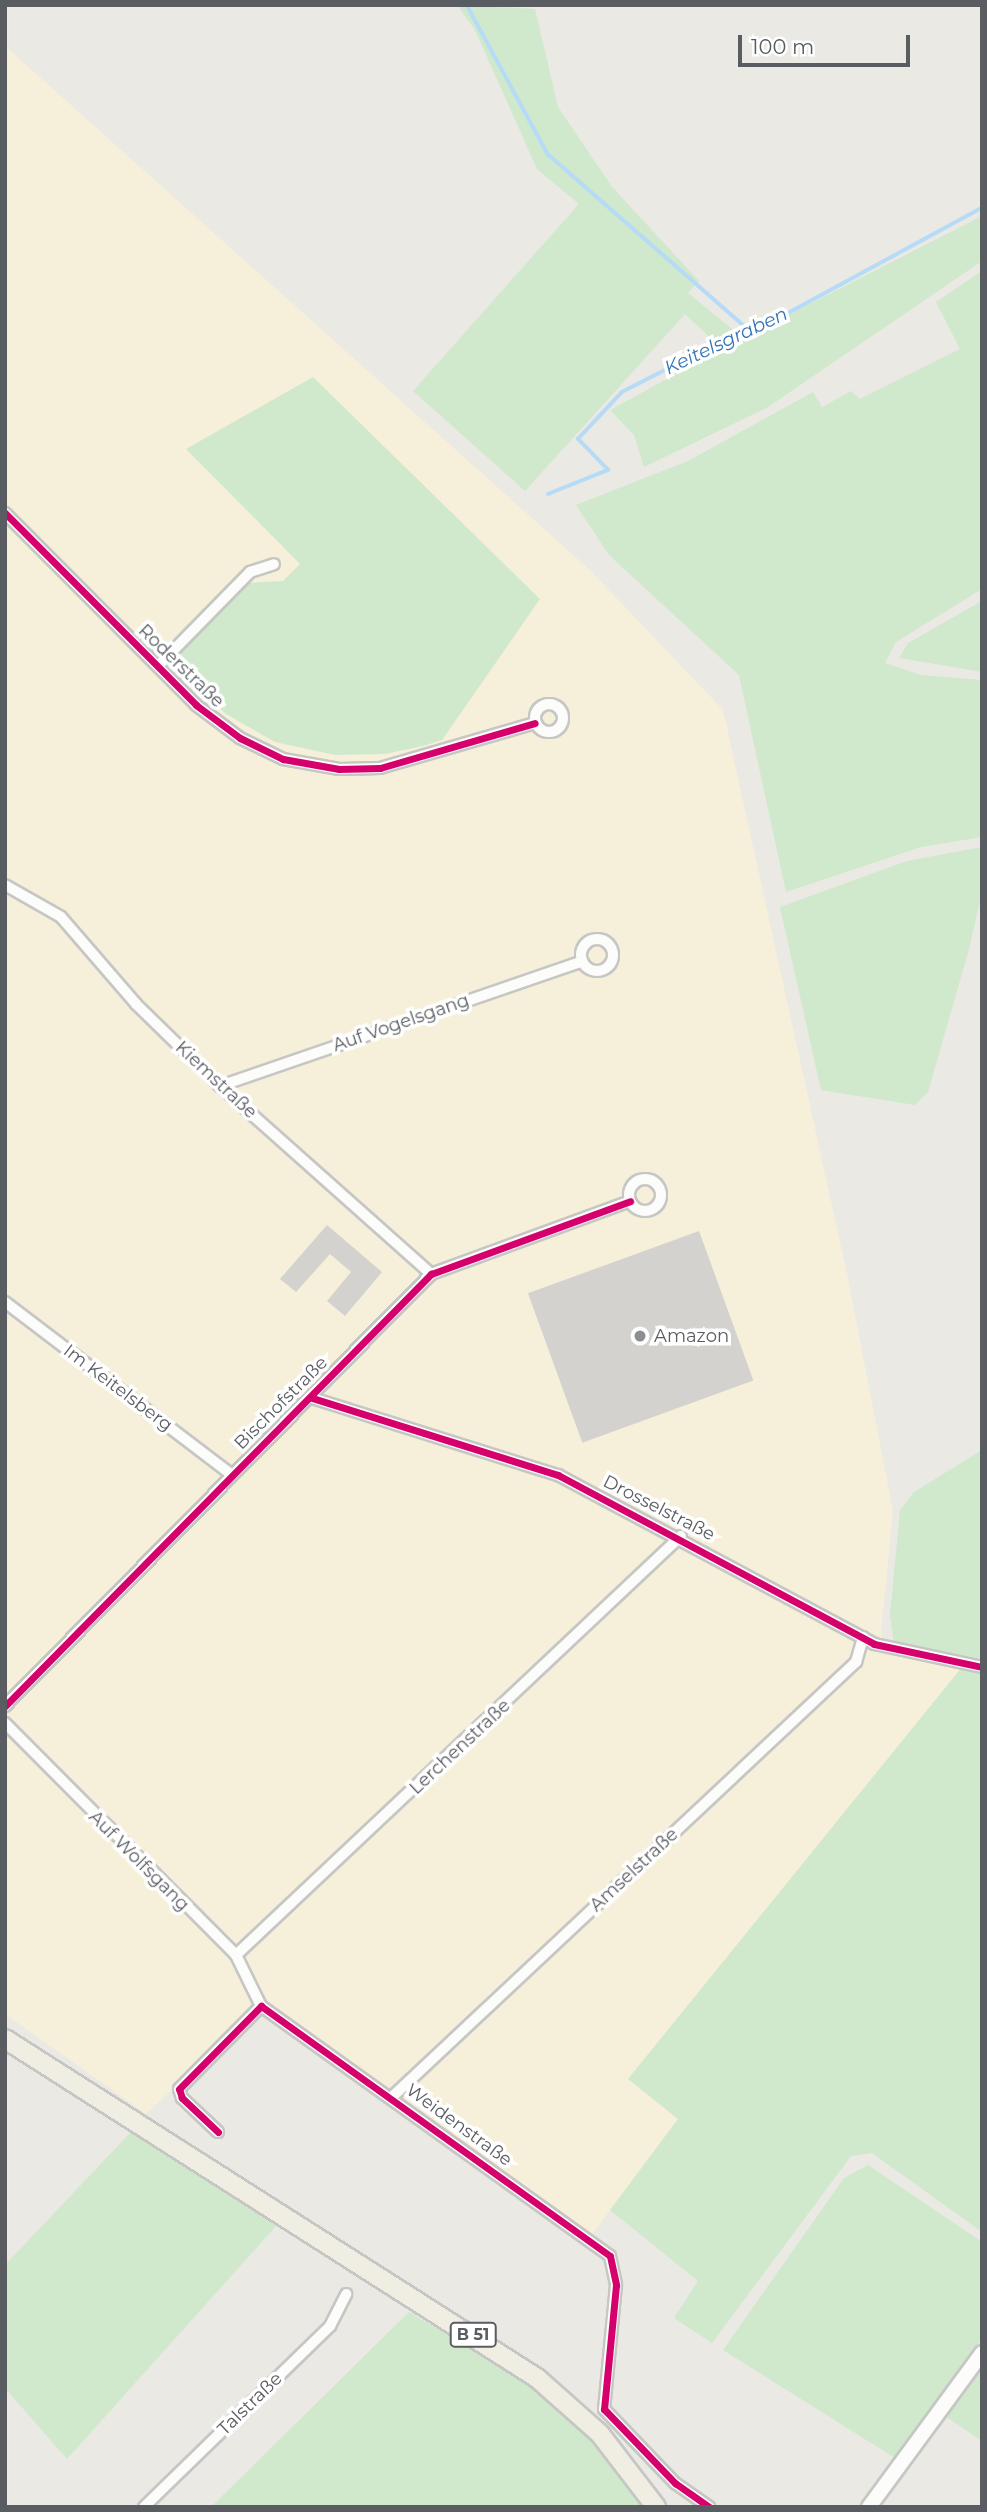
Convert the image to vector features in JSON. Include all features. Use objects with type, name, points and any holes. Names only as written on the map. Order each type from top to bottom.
[{"type":"highway","name":"B 51","points":[[5,2039],[519,2366],[600,2434],[656,2507]]},
{"type":"main road","points":[[869,2507],[982,2353]]},
{"type":"street","name":"Roderstraße","points":[[5,513],[214,720],[265,750],[309,765],[357,770],[395,765],[535,723]]},
{"type":"street","name":"Roderstraße","points":[[158,666],[250,572],[274,564]]},
{"type":"street","name":"Kiemstraße","points":[[5,885],[61,917],[136,1004],[220,1086],[431,1274]]},
{"type":"street","name":"Auf Vogelsgang","points":[[220,1086],[582,961]]},
{"type":"street","name":"Bischofstraße","points":[[5,1706],[232,1475],[312,1398],[431,1274],[630,1201]]},
{"type":"street","name":"Im Keitelsberg","points":[[5,1302],[232,1475]]},
{"type":"street","name":"Drosselstraße","points":[[312,1398],[558,1475],[681,1536],[885,1649],[982,1667]]},
{"type":"street","name":"Lerchenstraße","points":[[236,1955],[681,1536]]},
{"type":"street","name":"Amselstraße","points":[[393,2096],[856,1661],[863,1637]]},
{"type":"street","name":"Auf Wolfsgang","points":[[5,1723],[236,1955],[261,2006]]},
{"type":"street","name":"Weidenstraße","points":[[261,2006],[393,2096],[610,2256],[616,2285],[604,2409],[639,2448],[709,2507]]},
{"type":"street","points":[[218,2132],[182,2098],[179,2089],[261,2006]]},
{"type":"street","name":"Talstraße","points":[[144,2507],[330,2326],[346,2294]]},
{"type":"shaded area","points":[[5,46],[592,572],[723,710],[847,1274],[893,1511],[881,1632],[885,1649],[968,1664],[629,2078],[678,2119],[588,2240],[261,2007],[146,2114],[5,2014]]},
{"type":"green space","points":[[457,5],[535,9],[558,107],[612,187],[699,281],[688,293],[743,338],[982,216],[982,261],[768,407],[644,467],[634,435],[610,410],[722,349],[685,314],[525,491],[413,391],[579,204],[537,169],[475,30]]},
{"type":"green space","points":[[982,271],[982,589],[896,642],[885,663],[921,675],[982,680],[982,837],[921,847],[786,892],[739,675],[609,555],[576,505],[688,461],[813,392],[822,407],[851,391],[860,399],[960,349],[936,302]]},
{"type":"green space","points":[[313,377],[540,599],[442,740],[385,754],[335,755],[275,742],[226,714],[173,664],[174,657],[247,583],[283,581],[300,564],[186,449]]},
{"type":"green space","points":[[982,601],[982,672],[899,658],[908,643]]},
{"type":"green space","points":[[982,847],[982,892],[969,949],[928,1092],[915,1105],[821,1090],[780,907],[907,861]]},
{"type":"green space","points":[[982,1450],[982,1659],[894,1642],[890,1616],[900,1510],[914,1492]]},
{"type":"green space","points":[[962,1667],[982,1671],[982,2232],[872,2153],[851,2156],[712,2343],[674,2318],[698,2281],[610,2210],[678,2119],[628,2079]]},
{"type":"green space","points":[[131,2132],[276,2226],[67,2459],[5,2388],[5,2265]]},
{"type":"green space","points":[[868,2165],[982,2242],[982,2338],[895,2458],[723,2350],[844,2178]]},
{"type":"green space","points":[[409,2312],[523,2380],[597,2446],[644,2507],[211,2507]]},
{"type":"green space","points":[[982,2360],[982,2441],[942,2414]]},
{"type":"building","points":[[327,1225],[382,1272],[345,1316],[327,1301],[351,1272],[330,1254],[296,1292],[280,1279]]},
{"type":"building","name":"Amazon","points":[[699,1231],[753,1380],[582,1443],[528,1293]]},
{"type":"waterway","points":[[467,5],[548,154],[747,328]]},
{"type":"waterway","name":"Keitelsgraben","points":[[548,494],[608,470],[578,439],[622,392],[747,328],[779,318],[982,208]]},
{"type":"cycle path","points":[[5,513],[196,705],[240,738],[283,759],[339,769],[380,768],[535,723]]},
{"type":"cycle path","points":[[5,1706],[431,1274],[630,1201]]},
{"type":"cycle path","points":[[312,1398],[558,1475],[874,1644],[982,1667]]},
{"type":"cycle path","points":[[218,2132],[182,2098],[179,2089],[261,2006],[610,2256],[616,2285],[604,2409],[675,2483],[709,2507]]},
{"type":"place","name":"Amazon","points":[[640,1336]]}]
